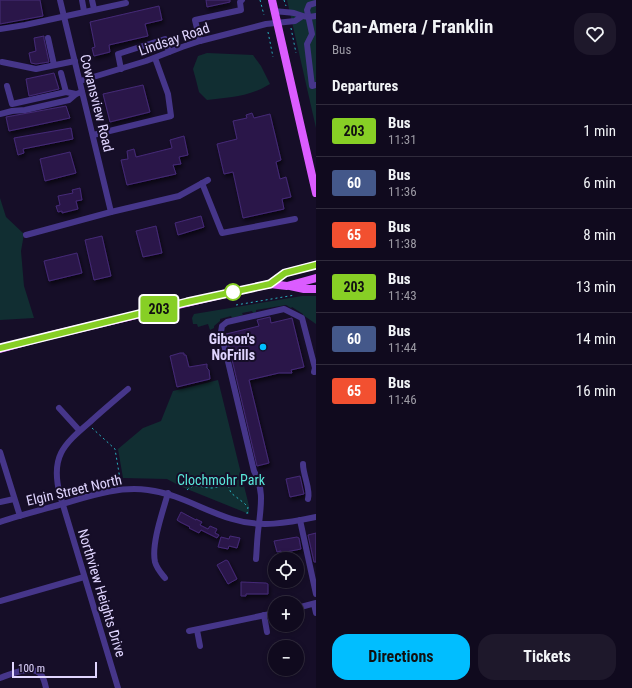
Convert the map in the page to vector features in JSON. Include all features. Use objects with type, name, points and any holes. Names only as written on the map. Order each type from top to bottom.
[{"type":"main road","points":[[272,0],[316,193]]},
{"type":"main road","points":[[270,284],[285,273],[316,265]]},
{"type":"main road","points":[[287,286],[316,278]]},
{"type":"main road","points":[[0,348],[179,304],[270,284],[304,289],[316,289]]},
{"type":"street","name":"Cowansview Road","points":[[60,0],[80,81],[79,93],[93,135],[111,212]]},
{"type":"street","points":[[82,0],[84,11]]},
{"type":"street","points":[[92,0],[94,9]]},
{"type":"street","points":[[200,41],[195,20],[241,10],[240,2],[242,0]]},
{"type":"street","points":[[0,29],[126,3]]},
{"type":"street","points":[[316,3],[309,5],[307,10],[308,18],[314,33],[307,44],[308,53],[313,68],[312,86],[316,85]]},
{"type":"street","points":[[274,11],[295,14],[308,18],[316,16]]},
{"type":"street","name":"Lindsay Road","points":[[80,81],[155,58],[200,41],[277,22],[295,21],[301,17]]},
{"type":"street","points":[[48,38],[54,65]]},
{"type":"street","points":[[121,69],[118,54],[165,39],[169,52]]},
{"type":"street","points":[[308,53],[316,51]]},
{"type":"street","points":[[93,135],[172,116],[168,94],[155,58]]},
{"type":"street","points":[[2,62],[36,69],[75,60]]},
{"type":"street","points":[[61,73],[66,92]]},
{"type":"street","points":[[7,86],[12,104],[66,92],[79,93]]},
{"type":"street","points":[[0,114],[69,100],[79,93]]},
{"type":"street","points":[[26,235],[111,212],[179,196],[205,182],[222,233],[295,219]]},
{"type":"street","points":[[256,559],[258,524],[261,514],[261,491],[244,433],[221,332],[222,326],[228,322],[284,308],[302,318],[314,365],[314,372]]},
{"type":"street","name":"Northview Heights Drive","points":[[118,688],[56,480],[57,465],[61,451],[68,441],[128,389]]},
{"type":"street","points":[[59,408],[79,430]]},
{"type":"street","points":[[0,452],[20,516]]},
{"type":"street","points":[[303,464],[306,484],[309,490],[308,498]]},
{"type":"street","name":"Elgin Street North","points":[[0,522],[107,492],[121,490],[147,490],[168,493],[231,519],[258,524],[278,524],[316,517]]},
{"type":"street","points":[[165,578],[159,571],[155,561],[156,539],[168,493]]},
{"type":"street","points":[[0,502],[14,499]]},
{"type":"street","points":[[300,520],[316,594]]},
{"type":"street","points":[[0,601],[84,577]]},
{"type":"street","points":[[304,606],[315,603],[316,613]]},
{"type":"street","points":[[189,631],[268,614]]},
{"type":"street","points":[[264,615],[267,632]]},
{"type":"street","points":[[197,630],[200,646]]},
{"type":"street","points":[[0,678],[27,670],[32,670],[43,677],[46,688]]},
{"type":"path","points":[[260,0],[264,15]]},
{"type":"path","points":[[268,32],[273,57]]},
{"type":"path","points":[[236,305],[298,294]]},
{"type":"path","points":[[87,424],[115,449],[121,490]]},
{"type":"path","points":[[187,490],[195,485],[212,488],[227,483],[231,493],[248,507],[247,514]]},
{"type":"green space","points":[[287,0],[316,0],[316,128]]},
{"type":"green space","points":[[207,53],[253,55],[261,66],[270,84],[255,92],[207,100],[199,92],[193,69],[198,56]]},
{"type":"green space","points":[[0,198],[6,217],[24,234],[21,251],[24,286],[34,318],[0,320]]},
{"type":"green space","points":[[302,296],[316,296],[316,324],[292,307],[291,308],[286,305],[256,310],[256,312],[253,313],[252,311],[242,313],[243,315],[232,318],[231,316],[220,319],[214,328],[210,330],[208,324],[198,327],[197,324],[193,324],[192,318],[194,314]]},
{"type":"green space","name":"Clochmohr Park","points":[[218,380],[249,506],[249,514],[182,487],[167,479],[123,478],[118,449],[143,428],[161,421],[173,391]]},
{"type":"building","points":[[0,0],[40,0],[43,16],[0,24]]},
{"type":"building","points":[[206,0],[230,0],[230,2],[207,7]]},
{"type":"building","points":[[159,6],[162,20],[145,24],[148,36],[109,45],[110,52],[94,56],[92,48],[95,47],[90,22]]},
{"type":"building","points":[[44,36],[49,62],[36,64],[31,63],[29,53],[36,51],[34,38]]},
{"type":"building","points":[[54,73],[59,89],[29,96],[26,79]]},
{"type":"building","points":[[143,85],[150,112],[110,122],[103,94]]},
{"type":"building","points":[[66,106],[70,118],[9,131],[6,117]]},
{"type":"building","points":[[252,113],[254,118],[270,114],[281,160],[276,162],[280,179],[286,177],[291,197],[282,199],[284,209],[243,218],[233,172],[224,174],[217,144],[237,139],[233,121],[247,118],[246,115]]},
{"type":"building","points":[[71,128],[73,139],[23,149],[24,153],[18,155],[14,138]]},
{"type":"building","points":[[184,136],[188,155],[179,157],[181,164],[173,165],[176,174],[127,185],[121,160],[128,159],[127,151],[134,149],[136,157],[172,148],[170,140]]},
{"type":"building","points":[[70,152],[76,173],[45,181],[40,159]]},
{"type":"building","points":[[80,188],[82,200],[76,201],[78,209],[62,213],[62,211],[58,212],[56,206],[60,205],[58,196],[73,193],[72,190]]},
{"type":"building","points":[[201,216],[204,227],[178,235],[175,223]]},
{"type":"building","points":[[156,226],[162,253],[143,257],[136,231]]},
{"type":"building","points":[[102,236],[111,276],[94,280],[85,240]]},
{"type":"building","points":[[77,253],[82,273],[49,281],[44,261]]},
{"type":"building","name":"Gibson's NoFrills","points":[[270,317],[271,323],[292,318],[304,367],[291,370],[292,373],[279,373],[249,380],[269,463],[257,466],[226,334],[259,326],[257,320]]},
{"type":"building","points":[[184,353],[184,355],[186,355],[189,367],[207,364],[210,379],[177,387],[170,356]]},
{"type":"building","points":[[300,476],[304,494],[290,497],[286,479]]},
{"type":"building","points":[[181,512],[202,522],[200,525],[208,529],[210,526],[217,529],[215,533],[219,535],[217,538],[201,530],[199,533],[189,528],[190,527],[177,520]]},
{"type":"building","points":[[316,533],[316,562],[314,562],[308,535]]},
{"type":"building","points":[[230,536],[240,538],[237,548],[229,546],[228,549],[218,547],[221,537],[229,539]]},
{"type":"building","points":[[297,537],[299,538],[301,549],[277,552],[274,541]]},
{"type":"building","points":[[226,560],[228,561],[237,579],[228,584],[217,565]]},
{"type":"building","points":[[241,582],[268,584],[268,594],[246,594],[246,596],[241,596]]},
{"type":"bus line","name":"203","points":[[0,348],[187,302],[270,284],[285,273],[316,265]]},
{"type":"place","name":"Gibson's NoFrills","points":[[263,347]]}]
